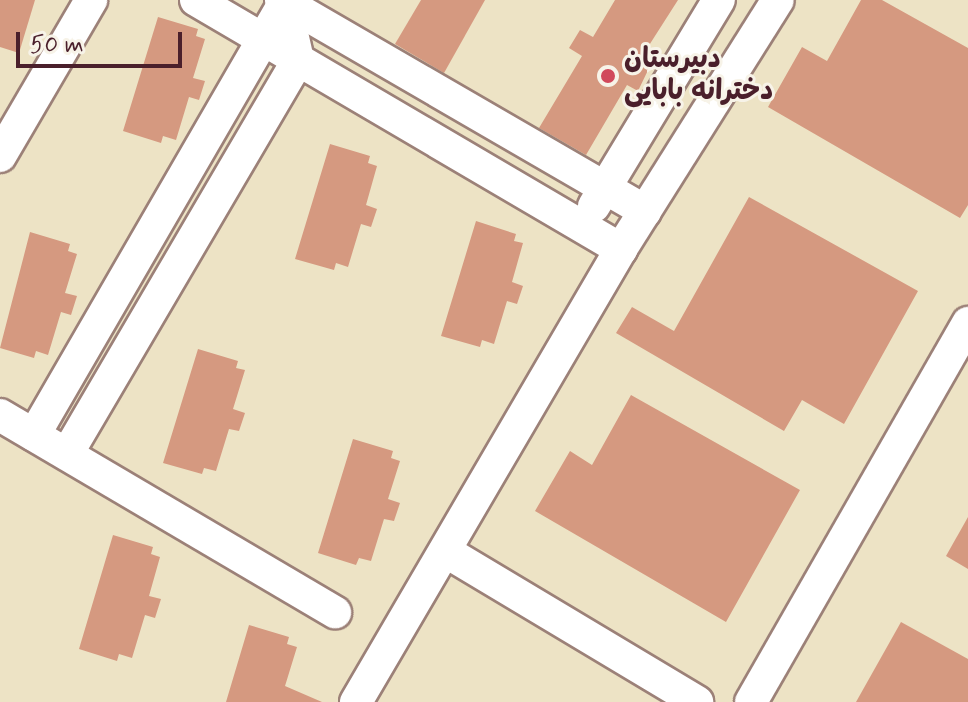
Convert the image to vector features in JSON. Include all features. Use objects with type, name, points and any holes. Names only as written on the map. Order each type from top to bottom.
[{"type":"street","points":[[0,156],[91,0]]},
{"type":"street","points":[[196,0],[621,249]]},
{"type":"street","points":[[582,225],[719,0]]},
{"type":"street","points":[[356,702],[621,249],[778,0]]},
{"type":"street","points":[[34,435],[284,1]]},
{"type":"street","points":[[284,1],[645,211]]},
{"type":"street","points":[[67,454],[298,60],[284,1]]},
{"type":"street","points":[[751,702],[968,323]]},
{"type":"street","points":[[0,415],[335,612]]},
{"type":"street","points":[[445,551],[697,702]]},
{"type":"building","points":[[0,0],[35,0],[19,53],[0,47]]},
{"type":"building","points":[[421,0],[485,0],[444,73],[395,44]]},
{"type":"building","name":"دبیرستان دخترانه بابایی","points":[[615,0],[678,0],[639,61],[650,66],[638,91],[627,85],[586,155],[539,128],[582,56],[569,48],[580,30],[593,37]]},
{"type":"building","points":[[861,0],[882,0],[968,48],[968,205],[960,218],[768,107],[802,47],[827,61]]},
{"type":"building","points":[[158,17],[198,29],[196,36],[205,39],[193,78],[205,81],[199,100],[189,97],[176,140],[163,136],[161,143],[123,131]]},
{"type":"building","points":[[330,144],[370,156],[368,163],[377,166],[366,205],[377,209],[371,227],[361,224],[348,267],[336,263],[334,270],[295,259]]},
{"type":"building","points":[[749,197],[918,291],[844,424],[802,400],[784,431],[616,333],[632,307],[674,331]]},
{"type":"building","points":[[476,221],[516,234],[514,241],[523,243],[512,282],[523,286],[517,304],[507,301],[494,344],[482,340],[480,347],[441,336]]},
{"type":"building","points":[[30,232],[70,244],[68,251],[77,254],[65,293],[77,296],[71,315],[61,312],[48,355],[36,351],[34,358],[0,348]]},
{"type":"building","points":[[198,349],[238,361],[236,368],[245,370],[233,409],[245,413],[239,431],[229,429],[216,471],[204,468],[202,474],[163,463]]},
{"type":"building","points":[[631,395],[800,490],[726,622],[535,511],[570,451],[592,465]]},
{"type":"building","points":[[353,439],[393,451],[391,458],[400,461],[388,499],[400,503],[394,521],[384,519],[371,561],[359,558],[356,565],[318,553]]},
{"type":"building","points":[[968,517],[968,569],[946,556]]},
{"type":"building","points":[[113,535],[153,547],[151,554],[160,557],[149,596],[161,599],[155,618],[145,615],[132,658],[119,654],[117,661],[79,649]]},
{"type":"building","points":[[901,622],[968,659],[968,702],[856,702]]},
{"type":"building","points":[[249,625],[289,637],[287,644],[297,647],[285,686],[322,702],[226,702]]},
{"type":"place","name":"دبیرستان دخترانه بابایی","points":[[608,76]]}]
